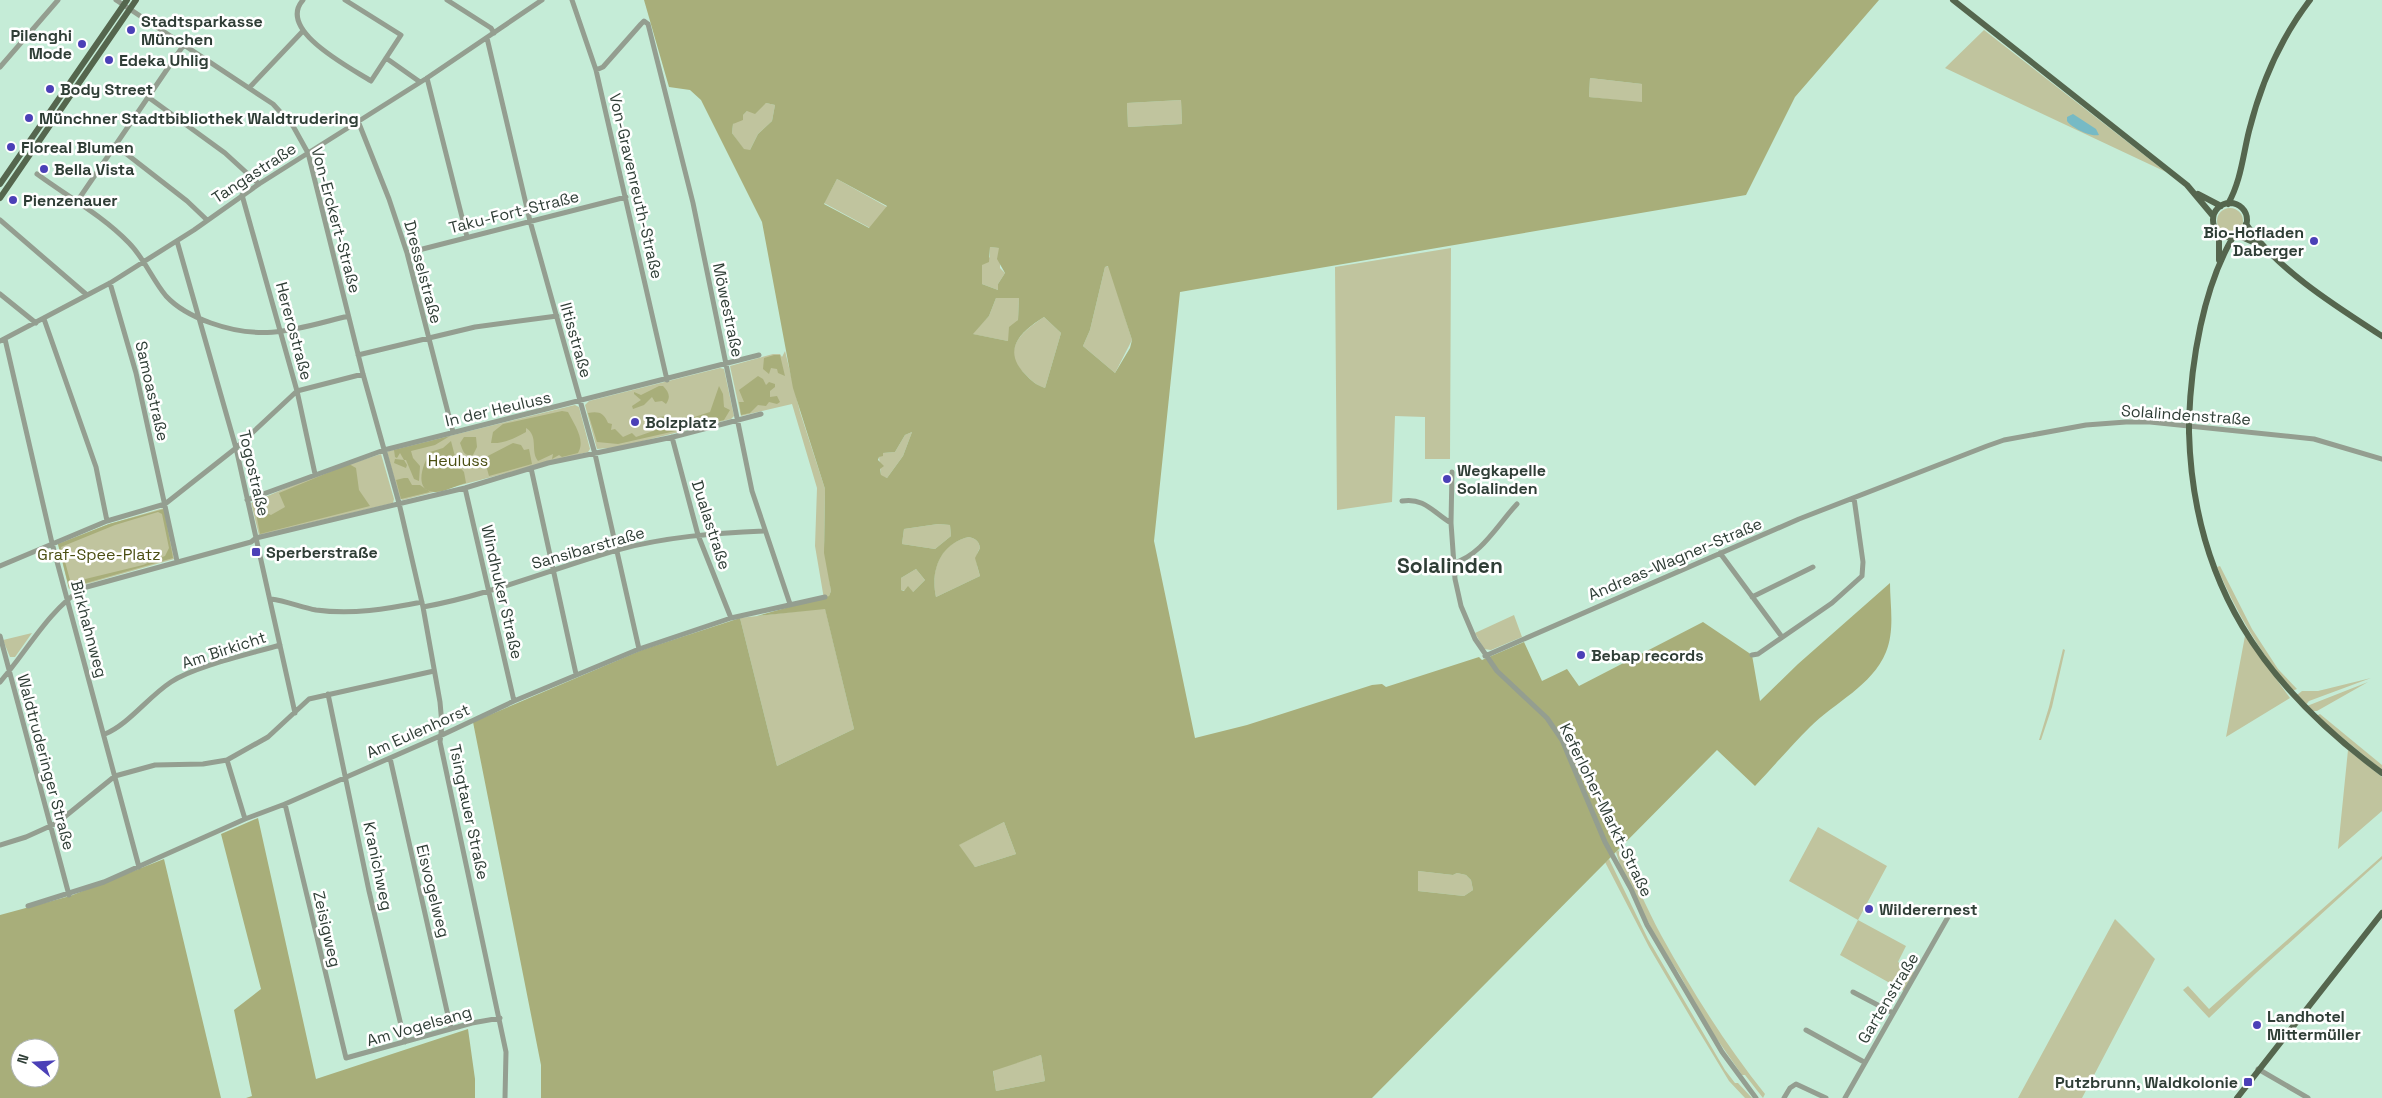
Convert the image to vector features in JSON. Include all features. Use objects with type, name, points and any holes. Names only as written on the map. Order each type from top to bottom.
[{"type":"main road","points":[[0,198],[136,0]]},
{"type":"main road","points":[[1953,0],[2194,192],[2221,206]]},
{"type":"main road","points":[[2228,204],[2236,188],[2252,120],[2268,73],[2286,36],[2310,0]]},
{"type":"main road","points":[[0,184],[125,3]]},
{"type":"main road","points":[[2236,188],[2237,205]]},
{"type":"main road","points":[[2194,192],[2213,216],[2214,228],[2219,234],[2226,237],[2235,236],[2261,245]]},
{"type":"main road","points":[[2213,216],[2221,206],[2228,204],[2237,205],[2245,213],[2246,224],[2261,245],[2328,299],[2382,336]]},
{"type":"main road","points":[[2219,262],[2235,236],[2246,224]]},
{"type":"main road","points":[[2219,234],[2219,262],[2197,347],[2189,421],[2193,480],[2202,530],[2220,582],[2242,626],[2268,666],[2292,695],[2328,730],[2382,773]]},
{"type":"main road","points":[[2237,1098],[2382,913]]},
{"type":"street","points":[[0,67],[58,0]]},
{"type":"street","name":"Von-Erckert-Straße","points":[[116,0],[125,3],[129,10],[250,88],[285,115],[301,138],[308,153],[358,355],[399,503]]},
{"type":"street","points":[[300,1],[297,18],[302,32],[334,57],[371,81],[401,35],[345,0]]},
{"type":"street","points":[[447,0],[491,28],[494,33]]},
{"type":"street","name":"Tangastraße","points":[[3,340],[110,283],[143,263],[242,195],[427,78],[542,0]]},
{"type":"street","name":"Von-Gravenreuth-Straße","points":[[572,0],[596,70],[667,380]]},
{"type":"street","name":"Möwestraße","points":[[596,70],[603,67],[644,22],[650,29],[693,203],[752,491],[790,604]]},
{"type":"street","points":[[250,88],[302,32]]},
{"type":"street","name":"Iltisstraße","points":[[486,38],[530,221],[595,454],[639,649]]},
{"type":"street","points":[[76,202],[183,46]]},
{"type":"street","points":[[386,58],[420,82]]},
{"type":"street","points":[[427,78],[467,237]]},
{"type":"street","points":[[148,97],[224,153],[259,184]]},
{"type":"street","name":"Dresselstraße","points":[[358,121],[389,200],[407,253],[452,432]]},
{"type":"street","points":[[116,145],[207,220]]},
{"type":"street","points":[[37,174],[129,243],[166,296],[178,307],[200,319],[243,332],[281,333],[348,316]]},
{"type":"street","name":"Hererostraße","points":[[242,195],[297,391],[315,474]]},
{"type":"street","name":"Taku-Fort-Straße","points":[[407,253],[626,197]]},
{"type":"street","points":[[0,220],[88,295]]},
{"type":"street","name":"Togostraße","points":[[177,241],[236,448],[295,714]]},
{"type":"street","name":"Samoastraße","points":[[110,283],[136,373],[165,504]]},
{"type":"street","points":[[0,294],[36,323]]},
{"type":"street","points":[[358,355],[475,327],[557,316]]},
{"type":"street","points":[[44,319],[96,468],[107,521]]},
{"type":"street","name":"Birkhahnweg","points":[[3,340],[52,543],[106,734],[139,867]]},
{"type":"street","name":"In der Heuluss","points":[[247,500],[384,450],[727,365],[759,355]]},
{"type":"street","points":[[0,566],[107,521],[165,504],[236,448],[297,391],[363,374]]},
{"type":"street","points":[[0,682],[39,630],[68,598],[83,588],[251,542],[256,538],[465,488],[531,468],[672,437],[760,414]]},
{"type":"street","name":"Solalindenstraße","points":[[1876,490],[2004,440],[2062,428],[2118,422],[2150,422],[2305,438],[2326,442],[2382,459]]},
{"type":"street","name":"Dualastraße","points":[[672,437],[698,535],[731,618]]},
{"type":"street","points":[[531,468],[555,570],[576,674]]},
{"type":"street","name":"Keferloher-Markt-Straße","points":[[1452,472],[1451,523],[1454,563],[1461,606],[1475,639],[1485,656],[1506,681],[1547,718],[1562,740],[1605,842],[1631,890],[1647,925],[1722,1052],[1756,1098]]},
{"type":"street","name":"Windhuker Straße","points":[[465,488],[514,701]]},
{"type":"street","name":"Andreas-Wagner-Straße","points":[[1485,656],[1720,553],[1876,490]]},
{"type":"street","points":[[1752,655],[1758,654],[1832,603],[1862,576],[1863,562],[1854,498]]},
{"type":"street","points":[[1402,501],[1413,500],[1422,502],[1451,523]]},
{"type":"street","name":"Tsingtauer Straße","points":[[399,503],[422,605],[434,671],[442,725],[440,736],[500,1018],[506,1052],[506,1098]]},
{"type":"street","points":[[165,504],[178,561]]},
{"type":"street","points":[[1454,563],[1474,553],[1517,504]]},
{"type":"street","name":"Sansibarstraße","points":[[270,599],[315,609],[342,612],[422,605],[490,592],[618,550],[658,540],[698,535],[764,531]]},
{"type":"street","points":[[1720,553],[1782,637]]},
{"type":"street","points":[[1752,597],[1813,567]]},
{"type":"street","name":"Am Eulenhorst","points":[[28,906],[68,894],[139,867],[245,819],[285,804],[440,736],[514,701],[639,649],[731,618],[825,597]]},
{"type":"street","name":"Waldtruderinger Straße","points":[[0,636],[68,894]]},
{"type":"street","name":"Am Birkicht","points":[[106,734],[118,729],[141,706],[178,677],[280,645]]},
{"type":"street","points":[[0,845],[50,827],[75,810],[106,781],[115,776],[155,765],[203,764],[227,760],[268,737],[309,699],[434,671]]},
{"type":"street","name":"Kranichweg","points":[[328,694],[347,777],[369,891],[405,1042]]},
{"type":"street","name":"Eisvogelweg","points":[[390,758],[451,1029]]},
{"type":"street","points":[[227,760],[245,819]]},
{"type":"street","name":"Zeisigweg","points":[[285,804],[346,1058]]},
{"type":"street","name":"Gartenstraße","points":[[1845,1098],[1952,910]]},
{"type":"street","points":[[1853,992],[1893,1013]]},
{"type":"street","name":"Am Vogelsang","points":[[346,1058],[451,1029],[500,1018]]},
{"type":"street","points":[[1806,1030],[1864,1062]]},
{"type":"street","points":[[2258,1069],[2308,1098]]},
{"type":"street","points":[[1784,1098],[1792,1085],[1796,1084],[1826,1098]]},
{"type":"green space","points":[[644,0],[1879,0],[1795,97],[1746,195],[1180,292],[1154,541],[1195,738],[1247,725],[1372,685],[1382,684],[1386,687],[1479,657],[1482,660],[1524,642],[1542,681],[1567,669],[1579,686],[1703,622],[1752,655],[1760,701],[1798,664],[1890,583],[1891,626],[1886,652],[1872,675],[1810,727],[1755,786],[1717,750],[1372,1098],[541,1098],[541,1065],[473,722],[642,650],[740,618],[777,766],[854,729],[825,609],[757,616],[829,596],[831,591],[824,553],[825,489],[793,388],[762,222],[701,100],[690,90],[669,87]],"holes":[[[1590,78],[1642,84],[1642,102],[1589,97]],[[1181,100],[1182,124],[1128,127],[1127,103]],[[766,103],[775,105],[772,121],[758,134],[750,150],[744,149],[732,133],[733,124],[743,120],[743,115],[747,111],[755,114]],[[837,179],[887,206],[869,228],[824,204]],[[990,247],[999,248],[997,259],[1005,273],[998,284],[998,290],[982,284],[982,265],[989,262]],[[1108,266],[1132,340],[1130,348],[1115,373],[1083,346],[1090,330],[1105,267]],[[996,298],[1019,298],[1018,320],[1009,327],[1008,341],[973,334],[989,316]],[[1044,317],[1061,333],[1045,388],[1032,381],[1019,366],[1015,358],[1014,350],[1021,335]],[[912,432],[903,456],[887,478],[881,475],[880,469],[884,466],[878,460],[879,457],[883,456],[883,453],[895,452],[905,435]],[[938,524],[950,525],[951,536],[935,549],[902,544],[904,529]],[[969,537],[978,542],[980,548],[975,558],[980,576],[936,597],[936,568],[945,552],[959,540]],[[916,569],[925,580],[913,592],[908,586],[904,591],[901,590],[901,578]],[[1004,822],[1016,854],[975,867],[959,845]],[[1418,871],[1466,875],[1471,880],[1473,890],[1464,896],[1418,891]],[[1041,1055],[1045,1081],[996,1091],[993,1071]]]},
{"type":"green space","points":[[1984,30],[2166,172],[1945,68]]},
{"type":"green space","points":[[1590,78],[1642,84],[1642,103],[1589,97]]},
{"type":"green space","points":[[1181,100],[1182,124],[1128,127],[1127,103]]},
{"type":"green space","points":[[766,103],[775,105],[772,121],[758,134],[750,150],[744,150],[732,133],[733,124],[747,111]]},
{"type":"green space","points":[[837,179],[887,207],[870,228],[824,203]]},
{"type":"green space","points":[[2230,208],[2239,212],[2243,221],[2239,230],[2230,234],[2221,230],[2217,221],[2221,212]]},
{"type":"green space","points":[[990,247],[1000,248],[1000,268],[1005,273],[998,284],[998,290],[982,284],[982,264],[990,257]]},
{"type":"green space","points":[[1451,248],[1450,459],[1425,459],[1425,417],[1395,416],[1392,502],[1337,510],[1335,267]]},
{"type":"green space","points":[[1109,266],[1132,340],[1115,373],[1083,346],[1090,330],[1105,267]]},
{"type":"green space","points":[[996,298],[1019,298],[1018,320],[1008,341],[972,334],[989,316]]},
{"type":"green space","points":[[1044,317],[1061,333],[1045,388],[1035,383],[1023,372],[1016,364],[1014,356],[1014,348],[1017,341],[1029,328]]},
{"type":"green space","points":[[785,351],[800,412],[825,489],[824,542],[831,591],[829,596],[824,599],[815,546],[817,488],[792,404],[741,416],[730,366],[773,354],[780,354],[782,357]]},
{"type":"green space","points":[[780,355],[785,376],[778,373],[777,369],[771,368],[769,374],[763,369],[764,358]]},
{"type":"green space","points":[[720,368],[724,369],[734,416],[731,419],[619,447],[597,449],[585,405],[589,401]]},
{"type":"green space","points":[[758,376],[763,379],[766,385],[769,382],[775,384],[775,387],[770,391],[770,397],[777,396],[780,402],[777,404],[769,402],[766,406],[758,405],[750,413],[741,415],[739,402],[744,402],[739,390]]},
{"type":"green space","points":[[659,386],[663,386],[668,392],[669,397],[666,404],[662,401],[655,402],[652,397],[644,405],[633,409],[632,406],[641,400],[634,392],[641,395]]},
{"type":"green space","points":[[719,386],[723,394],[724,407],[730,410],[724,420],[618,444],[597,442],[588,413],[595,412],[603,415],[608,423],[612,424],[611,430],[615,429],[623,437],[632,433],[636,437],[656,430],[658,417],[667,416],[675,428],[687,422],[688,419],[710,412]]},
{"type":"green space","name":"Heuluss","points":[[575,405],[579,407],[590,449],[588,452],[403,500],[400,499],[387,452]]},
{"type":"green space","points":[[562,411],[568,412],[580,437],[581,443],[578,453],[562,457],[559,455],[552,459],[553,454],[538,461],[532,435],[526,428],[526,432],[513,438],[500,443],[491,443],[493,432],[503,424]]},
{"type":"green space","points":[[912,432],[903,456],[887,478],[881,476],[879,457],[883,453],[895,452],[905,435]]},
{"type":"green space","points":[[450,436],[435,445],[411,451],[413,458],[420,466],[419,481],[414,479],[406,460],[404,460],[400,453],[397,458],[395,457],[394,450]]},
{"type":"green space","points":[[464,437],[476,437],[477,447],[473,455],[465,454],[463,450],[460,443]]},
{"type":"green space","points":[[451,441],[457,464],[464,472],[466,483],[442,491],[434,492],[428,490],[422,482],[423,469],[427,457],[430,452],[443,448]]},
{"type":"green space","points":[[513,443],[521,445],[524,450],[529,449],[532,464],[489,476],[484,458]]},
{"type":"green space","name":"Heuluss","points":[[381,454],[394,499],[393,503],[259,535],[251,503],[317,475]]},
{"type":"green space","points":[[395,459],[404,460],[407,465],[406,468],[394,463]]},
{"type":"green space","name":"Heuluss","points":[[349,464],[356,468],[359,490],[370,506],[260,534],[254,503],[258,502],[261,515],[266,513],[271,515],[285,507],[279,493]]},
{"type":"green space","points":[[408,478],[412,485],[420,485],[430,492],[401,499],[396,480]]},
{"type":"green space","name":"Graf-Spee-Platz","points":[[164,508],[174,559],[69,589],[58,544],[109,524]]},
{"type":"green space","points":[[164,509],[173,558],[69,588],[58,544],[109,524]],"holes":[[[158,512],[162,514],[169,548],[165,556],[143,565],[73,582],[70,580],[61,547],[115,525]]]},
{"type":"green space","points":[[938,524],[950,525],[951,536],[935,549],[902,544],[904,529]]},
{"type":"green space","points":[[969,537],[977,541],[980,546],[977,562],[980,576],[936,597],[935,577],[939,559],[951,545]]},
{"type":"green space","points":[[2220,566],[2252,629],[2278,669],[2297,689],[2292,691],[2250,632],[2224,584],[2217,567]]},
{"type":"green space","points":[[916,569],[925,580],[913,592],[901,590],[901,578]]},
{"type":"green space","points":[[825,608],[854,729],[777,766],[740,618]]},
{"type":"green space","points":[[1514,615],[1522,637],[1491,650],[1484,649],[1475,633]]},
{"type":"green space","points":[[32,633],[15,657],[10,657],[3,640]]},
{"type":"green space","points":[[2245,636],[2290,698],[2226,737]]},
{"type":"green space","points":[[2063,649],[2065,650],[2052,707],[2041,740],[2039,740],[2049,707]]},
{"type":"green space","points":[[2371,678],[2309,701],[2305,706],[2297,695],[2302,691],[2318,691]]},
{"type":"green space","points":[[2368,682],[2317,711],[2312,711],[2307,706]]},
{"type":"green space","points":[[2320,714],[2382,765],[2382,770],[2316,716]]},
{"type":"green space","points":[[2348,750],[2382,777],[2382,811],[2338,849]]},
{"type":"green space","points":[[258,818],[316,1079],[468,1029],[475,1079],[475,1098],[246,1098],[252,1096],[234,1010],[261,989],[221,834]]},
{"type":"green space","points":[[1004,822],[1016,854],[975,867],[958,845]]},
{"type":"green space","points":[[1818,827],[1887,866],[1858,920],[1789,881]]},
{"type":"green space","points":[[1618,850],[1661,935],[1710,1017],[1765,1094],[1763,1098],[1745,1075],[1742,1075],[1705,1022],[1680,975],[1657,940],[1620,865],[1616,852]]},
{"type":"green space","points":[[2382,856],[2382,859],[2209,1018],[2183,990],[2188,986],[2209,1009]]},
{"type":"green space","points":[[164,859],[221,1098],[0,1098],[0,915],[70,896]]},
{"type":"green space","points":[[1609,859],[1648,939],[1725,1070],[1735,1083],[1738,1083],[1752,1098],[1745,1098],[1729,1081],[1695,1025],[1649,947],[1605,862]]},
{"type":"green space","points":[[1418,871],[1466,875],[1471,880],[1473,890],[1464,896],[1418,891]]},
{"type":"green space","points":[[2115,919],[2155,959],[2082,1098],[2018,1098]]},
{"type":"green space","points":[[1858,920],[1906,946],[1898,962],[1915,973],[1904,991],[1840,955]]},
{"type":"green space","points":[[1041,1055],[1045,1081],[996,1091],[993,1070]]},
{"type":"water","points":[[2073,114],[2096,129],[2099,135],[2086,133],[2069,124],[2067,117]]},
{"type":"place","name":"Stadtsparkasse München","points":[[131,30]]},
{"type":"place","name":"Pilenghi Mode","points":[[82,44]]},
{"type":"place","name":"Edeka Uhlig","points":[[109,60]]},
{"type":"place","name":"Body Street","points":[[50,89]]},
{"type":"place","name":"Münchner Stadtbibliothek Waldtrudering","points":[[29,118]]},
{"type":"place","name":"Floreal Blumen","points":[[11,147]]},
{"type":"place","name":"Bella Vista","points":[[44,169]]},
{"type":"place","name":"Pienzenauer","points":[[13,200]]},
{"type":"place","name":"Bio-Hofladen Daberger","points":[[2314,241]]},
{"type":"place","name":"Bolzplatz","points":[[635,422]]},
{"type":"place","name":"Wegkapelle Solalinden","points":[[1447,479]]},
{"type":"place","name":"Sperberstraße","points":[[256,552]]},
{"type":"place","name":"Bebap records","points":[[1581,655]]},
{"type":"place","name":"Wilderernest","points":[[1869,909]]},
{"type":"place","name":"Landhotel Mittermüller","points":[[2257,1025]]},
{"type":"place","name":"Putzbrunn, Waldkolonie","points":[[2248,1082]]},
{"type":"district","name":"Solalinden","points":[[1450,565]]}]
